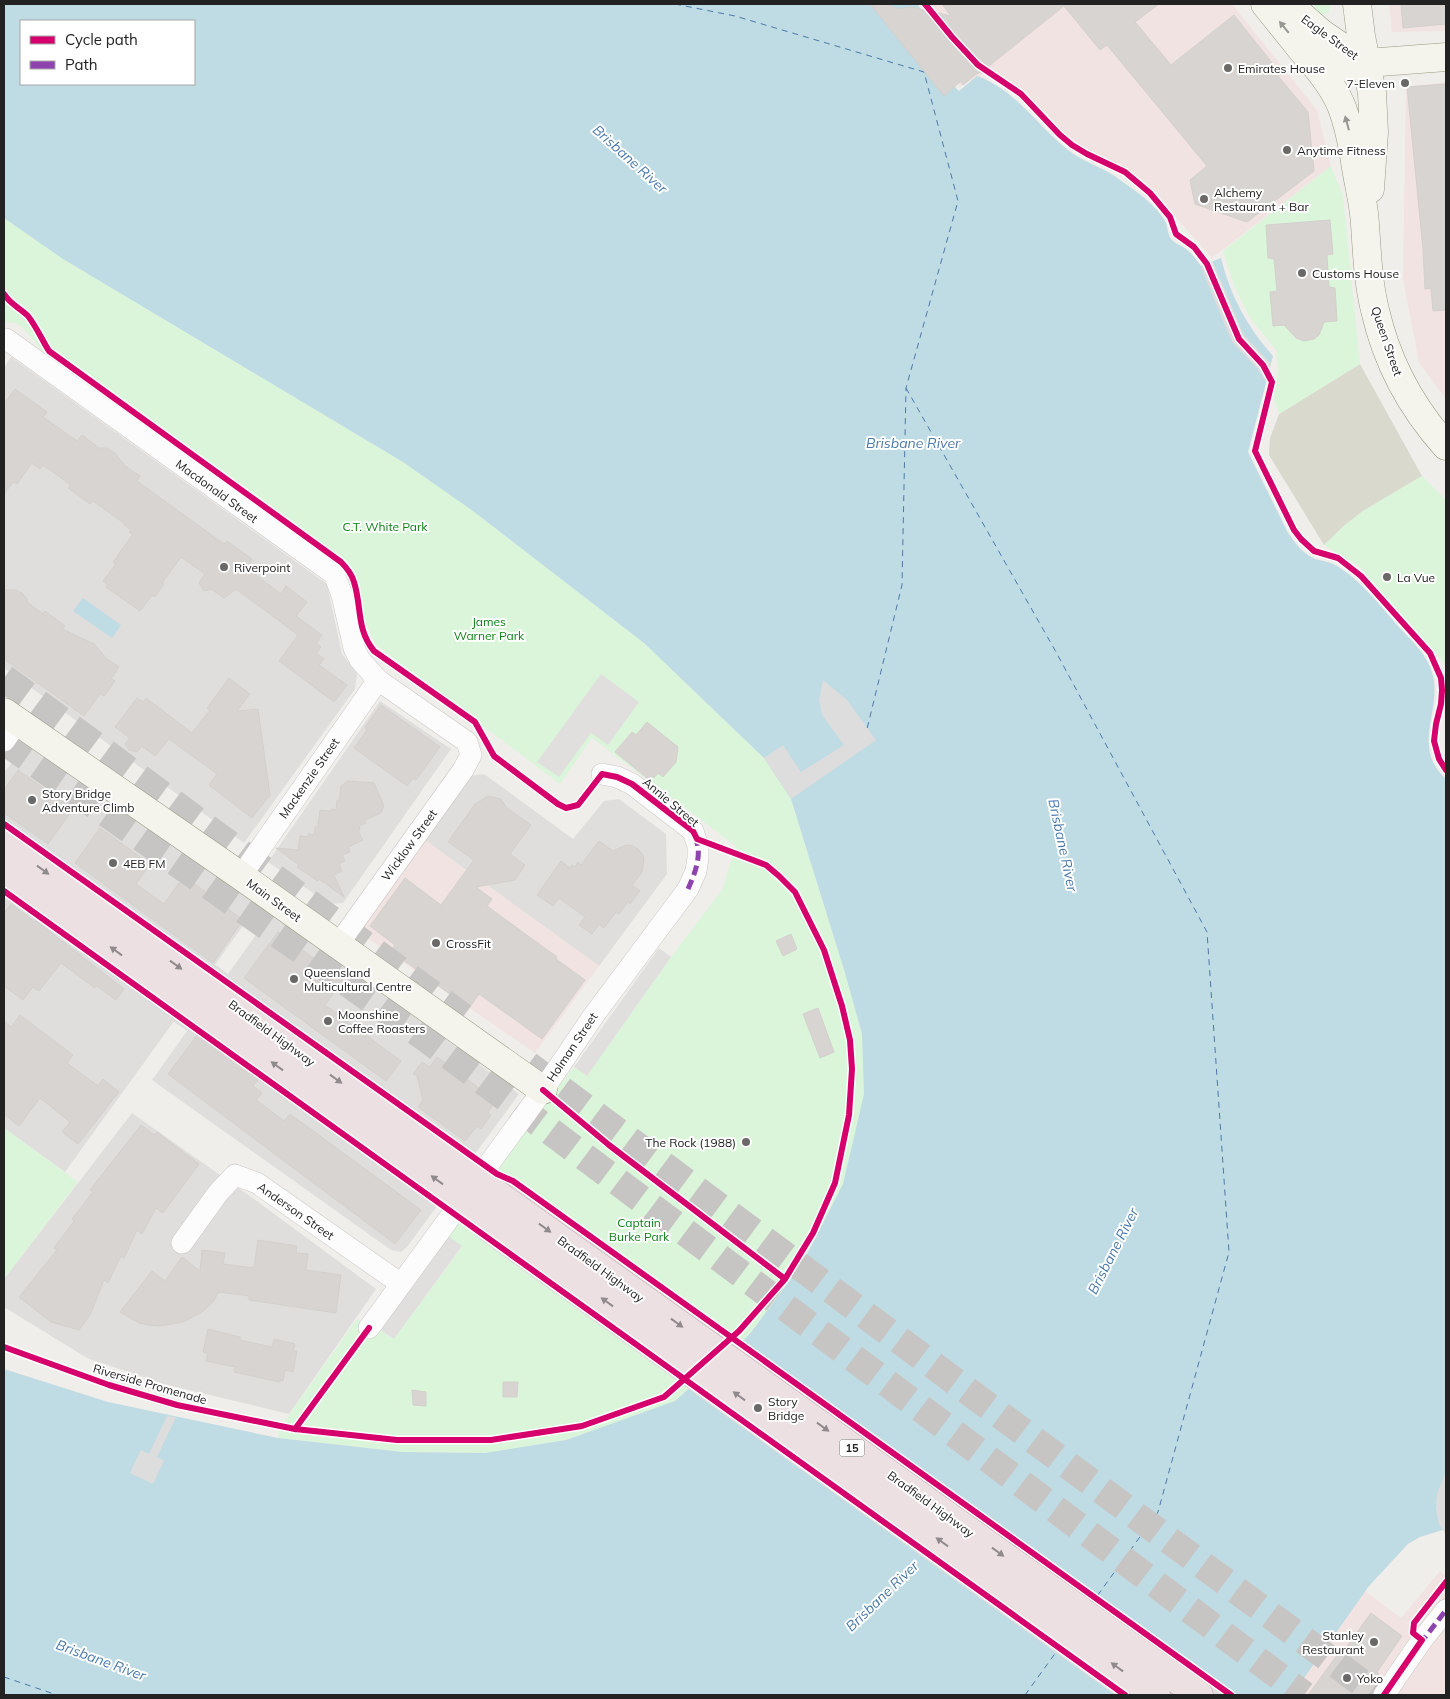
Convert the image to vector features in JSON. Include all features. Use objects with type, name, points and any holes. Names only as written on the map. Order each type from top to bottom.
[{"type":"highway","name":"Bradfield Highway","points":[[4,842],[1198,1695]]},
{"type":"highway","name":"Bradfield Highway","points":[[4,871],[1156,1695]]},
{"type":"main road","name":"Eagle Street","points":[[1265,4],[1302,50],[1316,59],[1333,67],[1367,63]]},
{"type":"main road","name":"Eagle Street","points":[[1288,4],[1314,28],[1367,63]]},
{"type":"main road","name":"Queen Street","points":[[1358,4],[1361,36],[1372,85],[1374,132],[1365,223]]},
{"type":"main road","name":"Queen Street","points":[[1302,50],[1328,81],[1345,116],[1355,159],[1365,223],[1370,284],[1375,311],[1386,347],[1401,384],[1420,416],[1446,446]]},
{"type":"main road","points":[[1367,63],[1446,57]]},
{"type":"main road","name":"Main Street","points":[[8,725],[241,876],[337,946],[543,1090]]},
{"type":"street","name":"Macdonald Street","points":[[5,340],[334,574],[342,594],[354,648],[360,660],[378,680]]},
{"type":"street","name":"Wicklow Street","points":[[337,946],[463,770],[471,755],[467,742],[378,680]]},
{"type":"street","name":"Mackenzie Street","points":[[241,876],[378,680]]},
{"type":"street","name":"Annie Street","points":[[602,774],[617,777],[632,784],[693,831],[698,846],[698,858],[696,871],[688,889]]},
{"type":"street","name":"Holman Street","points":[[369,1328],[543,1090],[594,1014],[688,889]]},
{"type":"street","name":"Anderson Street","points":[[182,1243],[218,1193],[235,1175],[257,1183],[401,1284]]},
{"type":"street","points":[[1384,1695],[1422,1640],[1446,1610]]},
{"type":"shaded area","points":[[928,4],[1232,4],[1317,110],[1331,166],[1212,258],[1156,192],[1115,163],[1083,149],[1053,124],[1019,90],[985,73],[960,87],[952,74],[948,27]]},
{"type":"shaded area","points":[[1389,4],[1446,4],[1446,31],[1392,32]]},
{"type":"shaded area","points":[[1446,82],[1446,399],[1419,363],[1403,279],[1406,87]]},
{"type":"shaded area","points":[[11,357],[327,584],[342,654],[357,674],[355,689],[244,843],[4,668],[4,368]]},
{"type":"shaded area","points":[[1360,364],[1422,476],[1363,511],[1324,545],[1269,455],[1270,438],[1279,414]]},
{"type":"shaded area","points":[[601,674],[639,702],[608,745],[591,733],[559,777],[537,762]]},
{"type":"shaded area","points":[[380,701],[451,749],[343,903],[329,904],[268,862]]},
{"type":"shaded area","points":[[27,742],[258,905],[65,1172],[4,1128],[4,773]]},
{"type":"shaded area","points":[[484,774],[573,839],[604,801],[619,799],[666,834],[667,874],[599,966],[422,838],[470,776]]},
{"type":"shaded area","points":[[422,838],[599,966],[535,1053],[357,931]]},
{"type":"shaded area","points":[[273,911],[519,1094],[407,1247],[401,1252],[391,1250],[152,1080]]},
{"type":"shaded area","points":[[659,948],[671,957],[587,1076],[574,1067]]},
{"type":"shaded area","points":[[132,1113],[254,1199],[376,1289],[289,1414],[164,1384],[87,1358],[4,1307],[4,1279]]},
{"type":"shaded area","points":[[444,1233],[462,1246],[394,1339],[376,1327]]},
{"type":"shaded area","points":[[1440,1571],[1446,1577],[1446,1695],[1282,1695],[1361,1588],[1401,1618]]},
{"type":"green space","points":[[1312,4],[1331,4],[1328,13],[1321,15]]},
{"type":"green space","points":[[1331,166],[1343,196],[1360,364],[1279,414],[1274,397],[1278,370],[1276,350],[1250,318],[1234,285],[1223,251]]},
{"type":"green space","name":"Captain Burke Park","points":[[4,218],[63,259],[403,462],[473,511],[644,643],[764,758],[791,799],[862,1034],[864,1094],[843,1184],[802,1264],[749,1335],[675,1401],[566,1440],[486,1453],[403,1452],[278,1438],[279,1429],[357,1319],[369,1328],[376,1327],[394,1339],[462,1247],[444,1233],[574,1067],[587,1076],[671,957],[722,890],[736,846],[592,738],[560,784],[375,644],[348,578],[338,565],[46,356],[27,332],[16,323],[4,322]],"holes":[[[647,722],[678,747],[676,762],[664,777],[658,773],[654,778],[651,776],[648,779],[615,752],[631,732],[636,735]]]},
{"type":"green space","points":[[1422,476],[1446,500],[1446,665],[1359,566],[1324,545],[1363,511]]},
{"type":"green space","points":[[4,1128],[78,1182],[4,1279]]},
{"type":"water","name":"Brisbane River","points":[[4,4],[917,4],[943,37],[952,84],[959,91],[977,76],[991,82],[1014,99],[1068,150],[1114,176],[1145,198],[1165,221],[1171,239],[1188,251],[1201,266],[1221,258],[1229,285],[1247,322],[1273,356],[1248,452],[1288,533],[1296,544],[1311,557],[1334,565],[1346,572],[1369,593],[1424,655],[1434,682],[1429,739],[1430,753],[1435,766],[1446,779],[1446,1529],[1420,1537],[1408,1544],[1369,1586],[1292,1695],[4,1695],[4,1369],[108,1402],[278,1438],[403,1452],[485,1453],[566,1440],[675,1401],[749,1335],[802,1264],[843,1184],[864,1094],[862,1034],[845,973],[791,799],[764,758],[644,643],[473,511],[403,462],[63,259],[4,218]]},
{"type":"water","points":[[83,598],[121,625],[112,638],[73,611]]},
{"type":"pier","points":[[1213,262],[1244,335],[1271,364],[1266,382],[1258,369],[1233,343],[1228,333],[1201,267]]},
{"type":"pier","points":[[823,680],[847,700],[876,740],[791,799],[764,758],[783,745],[801,772],[844,745],[822,715],[819,700]]},
{"type":"pier","points":[[4,814],[501,1172],[519,1180],[1238,1695],[1115,1695],[478,1238],[465,1225],[359,1154],[4,900]]},
{"type":"pier","points":[[167,1416],[176,1417],[157,1457],[164,1461],[153,1484],[130,1473],[141,1450],[149,1454]]},
{"type":"pier","points":[[1446,1471],[1446,1535],[1439,1524],[1436,1509],[1437,1494]]},
{"type":"building","points":[[870,4],[887,4],[898,9],[911,7],[951,16],[942,4],[1159,4],[1135,22],[1171,65],[1234,15],[1281,74],[1278,76],[1308,112],[1314,171],[1247,222],[1195,204],[1190,180],[1207,166],[1107,45],[1100,50],[1064,6],[984,70],[963,85],[961,81],[944,96]]},
{"type":"building","points":[[1401,4],[1446,4],[1446,24],[1403,28]]},
{"type":"building","points":[[1446,84],[1446,310],[1433,311],[1431,288],[1425,289],[1423,249],[1407,87]]},
{"type":"building","name":"Customs House","points":[[1330,220],[1333,254],[1327,255],[1329,287],[1335,288],[1337,321],[1324,322],[1319,335],[1314,339],[1304,341],[1296,338],[1284,325],[1273,326],[1270,292],[1277,291],[1274,259],[1268,258],[1266,225]]},
{"type":"building","points":[[15,389],[47,412],[43,417],[77,441],[82,435],[99,448],[106,448],[115,453],[125,466],[140,476],[137,481],[224,544],[227,541],[252,559],[248,569],[281,594],[286,586],[307,602],[296,616],[322,635],[316,643],[321,647],[316,653],[324,659],[319,665],[347,685],[334,702],[279,661],[298,635],[236,589],[224,598],[211,589],[204,591],[199,583],[205,574],[181,557],[162,583],[164,584],[155,597],[152,595],[140,611],[106,587],[108,585],[103,581],[116,564],[113,562],[133,534],[129,532],[131,530],[93,501],[90,504],[68,488],[71,485],[43,465],[40,469],[32,463],[17,484],[13,482],[4,494],[4,404]]},
{"type":"building","points":[[4,590],[16,590],[22,593],[27,602],[43,614],[45,611],[65,626],[62,629],[94,644],[107,659],[119,667],[111,679],[115,681],[104,696],[100,694],[84,716],[4,659]]},
{"type":"building","points":[[229,678],[250,694],[237,711],[258,709],[270,795],[252,818],[209,785],[217,774],[169,739],[155,756],[142,746],[137,752],[129,750],[125,744],[130,738],[115,727],[137,698],[143,702],[146,698],[192,733],[210,710],[207,708]]},
{"type":"building","points":[[381,705],[440,747],[416,780],[413,778],[407,786],[354,748],[367,730],[365,727]]},
{"type":"building","points":[[647,722],[678,747],[676,762],[663,777],[658,773],[654,778],[651,776],[648,779],[615,752],[632,732],[636,735]]},
{"type":"building","name":"Story Bridge Adventure Climb","points":[[18,770],[73,809],[48,844],[4,813],[4,790]]},
{"type":"building","points":[[348,781],[374,783],[384,806],[381,813],[365,820],[366,823],[359,826],[360,830],[358,831],[363,840],[348,847],[350,852],[342,855],[345,861],[339,864],[342,871],[334,875],[344,897],[319,879],[318,881],[297,867],[299,865],[276,848],[298,850],[300,836],[308,837],[308,834],[314,835],[315,827],[318,827],[320,810],[336,810],[341,786]]},
{"type":"building","points":[[488,796],[501,799],[507,808],[531,825],[510,854],[525,865],[515,880],[476,887],[492,899],[487,906],[585,980],[542,1039],[479,994],[469,1008],[391,951],[395,945],[370,926],[405,878],[441,905],[474,860],[448,842],[475,804]]},
{"type":"building","points":[[100,828],[150,864],[136,884],[164,904],[184,876],[243,920],[213,963],[75,863]]},
{"type":"building","points":[[599,841],[613,851],[626,845],[633,846],[643,855],[644,860],[642,872],[632,885],[640,891],[619,914],[616,912],[604,928],[599,924],[592,934],[579,925],[585,917],[559,898],[553,906],[537,895],[561,861],[570,868],[572,865],[575,867],[578,862],[581,865]]},
{"type":"building","points":[[11,904],[124,989],[116,1000],[97,986],[95,988],[61,963],[39,991],[33,987],[23,1000],[4,986],[4,913]]},
{"type":"building","name":"Queensland Multicultural Centre","points":[[278,932],[343,980],[325,1005],[401,1061],[386,1081],[244,978]]},
{"type":"building","points":[[791,934],[797,949],[783,956],[776,941]]},
{"type":"building","points":[[818,1008],[834,1052],[820,1058],[803,1014]]},
{"type":"building","points":[[20,1015],[73,1055],[67,1063],[98,1086],[103,1079],[119,1092],[78,1144],[62,1132],[70,1122],[40,1098],[19,1126],[4,1114],[4,1021],[11,1027]]},
{"type":"building","points":[[199,1033],[259,1079],[253,1086],[262,1093],[256,1100],[284,1121],[290,1114],[421,1210],[395,1244],[168,1074]]},
{"type":"building","points":[[437,1057],[496,1101],[488,1112],[491,1115],[481,1129],[477,1126],[465,1141],[418,1107],[423,1100],[417,1076],[413,1074],[422,1062],[430,1067]]},
{"type":"building","points":[[141,1125],[154,1135],[157,1132],[199,1164],[163,1213],[156,1208],[142,1234],[137,1230],[124,1258],[121,1256],[108,1283],[104,1280],[90,1315],[79,1330],[51,1322],[19,1297],[57,1250],[54,1248],[74,1221],[72,1219],[93,1192],[90,1190]]},
{"type":"building","points":[[258,1240],[297,1246],[296,1253],[308,1254],[306,1270],[341,1275],[336,1313],[249,1300],[249,1296],[219,1292],[212,1303],[202,1312],[183,1322],[160,1326],[148,1325],[139,1323],[120,1312],[152,1271],[165,1281],[182,1257],[200,1271],[202,1250],[225,1253],[223,1264],[254,1268]]},
{"type":"building","points":[[208,1329],[240,1337],[240,1340],[272,1347],[274,1339],[295,1344],[293,1351],[297,1351],[293,1372],[285,1370],[283,1381],[279,1380],[279,1382],[234,1372],[235,1367],[206,1361],[208,1354],[203,1352]]},
{"type":"building","points":[[503,1382],[518,1382],[517,1397],[503,1397]]},
{"type":"building","points":[[412,1390],[426,1392],[426,1406],[413,1405]]},
{"type":"building","points":[[1371,1613],[1402,1636],[1377,1672],[1379,1674],[1377,1676],[1380,1679],[1373,1688],[1372,1695],[1308,1695],[1343,1647],[1345,1649]]},
{"type":"ferry route","points":[[675,4],[735,16],[924,72],[958,201],[906,388],[902,585],[867,729]]},
{"type":"ferry route","points":[[906,388],[1056,652],[1207,932],[1229,1252],[1158,1512],[1092,1603]]},
{"type":"ferry route","points":[[1025,1695],[1062,1644]]},
{"type":"ferry route","points":[[4,1677],[57,1695]]},
{"type":"tunnel","points":[[4,678],[463,1017]]},
{"type":"tunnel","points":[[4,741],[427,1039],[1304,1695]]},
{"type":"tunnel","points":[[528,1065],[1378,1695]]},
{"type":"marked path","points":[[688,889],[698,857],[695,837]]},
{"type":"marked path","points":[[1420,1644],[1446,1610]]},
{"type":"cycle path","points":[[925,4],[978,65],[1021,94],[1060,135],[1087,154],[1125,172],[1150,193],[1170,217],[1176,234],[1194,247],[1207,264],[1239,339],[1263,365],[1272,382],[1255,451],[1294,530],[1301,539],[1314,551],[1338,558],[1361,576],[1430,653],[1441,678],[1442,690],[1434,741],[1439,759],[1446,770]]},
{"type":"cycle path","name":"Riverside Promenade","points":[[4,294],[9,301],[28,316],[49,351],[341,562],[353,579],[364,634],[374,651],[475,722],[494,756],[566,808],[578,805],[602,774],[617,777],[632,784],[693,831],[697,839],[766,865],[779,876],[795,892],[824,950],[842,1006],[850,1040],[852,1069],[849,1115],[835,1183],[813,1233],[785,1279],[739,1331],[664,1397],[582,1426],[491,1440],[397,1440],[295,1429],[177,1405],[109,1385],[4,1347]]},
{"type":"cycle path","points":[[4,824],[497,1174],[513,1181],[1231,1695]]},
{"type":"cycle path","points":[[4,891],[1125,1695]]},
{"type":"cycle path","points":[[543,1090],[609,1145],[785,1279]]},
{"type":"cycle path","points":[[295,1429],[369,1328]]},
{"type":"cycle path","points":[[1384,1695],[1422,1640],[1413,1633],[1414,1623],[1446,1582]]},
{"type":"place","name":"Emirates House","points":[[1228,68]]},
{"type":"place","name":"7-Eleven","points":[[1405,83]]},
{"type":"place","name":"Anytime Fitness","points":[[1287,150]]},
{"type":"place","name":"Alchemy Restaurant + Bar","points":[[1204,199]]},
{"type":"place","name":"Customs House","points":[[1302,273]]},
{"type":"place","name":"Riverpoint","points":[[224,567]]},
{"type":"place","name":"La Vue","points":[[1387,577]]},
{"type":"place","name":"Story Bridge Adventure Climb","points":[[32,800]]},
{"type":"place","name":"4EB FM","points":[[113,863]]},
{"type":"place","name":"CrossFit","points":[[436,943]]},
{"type":"place","name":"Queensland Multicultural Centre","points":[[294,979]]},
{"type":"place","name":"Moonshine Coffee Roasters","points":[[328,1021]]},
{"type":"place","name":"The Rock (1988)","points":[[746,1142]]},
{"type":"place","name":"Story Bridge","points":[[758,1408]]},
{"type":"place","name":"Stanley Restaurant","points":[[1374,1642]]},
{"type":"place","name":"Yoko","points":[[1347,1678]]},
{"type":"park label","name":"C.T. White Park","points":[[385,526]]},
{"type":"park label","name":"James Warner Park","points":[[489,628]]}]
